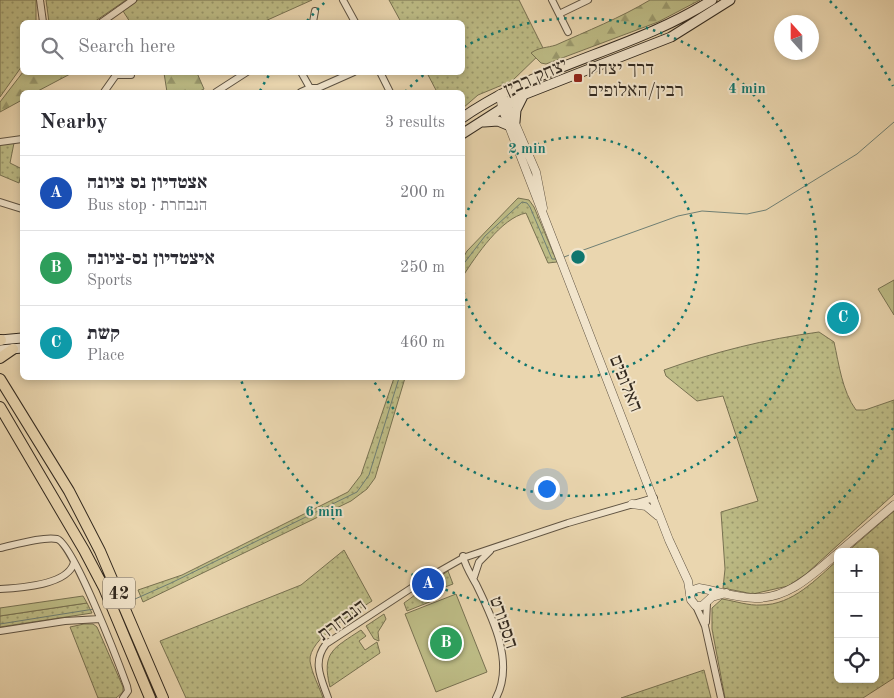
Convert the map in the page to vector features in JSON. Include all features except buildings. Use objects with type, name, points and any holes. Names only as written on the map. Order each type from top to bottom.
[{"type":"highway","points":[[0,358],[18,349]]},
{"type":"highway","points":[[0,374],[7,391]]},
{"type":"highway","name":"42","points":[[0,379],[69,491],[96,543],[163,698]]},
{"type":"highway","name":"42","points":[[0,408],[84,550],[104,588],[150,698]]},
{"type":"main road","name":"יצחק רבין","points":[[465,116],[500,94],[544,73],[657,30],[712,0]]},
{"type":"main road","name":"יצחק רבין","points":[[465,132],[523,95],[671,36],[730,0]]},
{"type":"main road","points":[[478,123],[492,120],[513,124],[516,110],[523,95]]},
{"type":"main road","points":[[0,340],[20,338]]},
{"type":"main road","points":[[0,350],[18,349]]},
{"type":"street","points":[[40,0],[43,20]]},
{"type":"street","points":[[105,20],[133,0]]},
{"type":"street","points":[[343,0],[353,20]]},
{"type":"street","points":[[552,0],[568,32]]},
{"type":"street","points":[[559,14],[588,0]]},
{"type":"street","points":[[313,20],[315,11]]},
{"type":"street","points":[[105,90],[116,75]]},
{"type":"street","points":[[219,90],[243,75]]},
{"type":"street","points":[[303,75],[310,88]]},
{"type":"street","points":[[306,90],[310,88],[320,90],[348,75]]},
{"type":"street","points":[[382,75],[389,90]]},
{"type":"street","name":"האלופים","points":[[500,94],[513,124],[545,223],[661,520],[688,581],[690,595]]},
{"type":"street","points":[[0,142],[20,139]]},
{"type":"street","points":[[0,202],[20,208]]},
{"type":"street","name":"הנבחרת","points":[[419,583],[447,561],[654,498]]},
{"type":"street","points":[[632,504],[646,506],[656,513],[661,520]]},
{"type":"street","points":[[843,548],[894,505]]},
{"type":"street","points":[[0,548],[58,539],[66,545],[98,612],[127,686],[128,692],[123,698]]},
{"type":"street","name":"הנבחרת","points":[[328,698],[317,665],[320,654],[326,644],[464,556],[492,544],[518,540]]},
{"type":"street","name":"הספורט","points":[[474,577],[480,562],[494,548]]},
{"type":"street","points":[[721,698],[706,630],[690,595],[693,590],[703,588],[726,594],[755,598],[780,594],[795,587],[834,555]]},
{"type":"street","name":"הספורט","points":[[464,556],[497,635],[502,656],[503,678],[496,698]]},
{"type":"street","name":"הספורט","points":[[464,556],[476,585]]},
{"type":"street","name":"האלופים","points":[[676,556],[703,588]]},
{"type":"street","points":[[0,589],[55,581],[68,572],[74,562]]},
{"type":"street","points":[[451,564],[458,564],[468,569]]},
{"type":"street","points":[[68,572],[81,576]]},
{"type":"street","points":[[703,588],[708,594],[706,630]]},
{"type":"street","points":[[696,606],[726,594]]},
{"type":"street","points":[[0,631],[75,620],[98,612]]},
{"type":"green space","points":[[0,0],[36,0],[36,20],[20,20],[20,69],[0,97]]},
{"type":"green space","points":[[46,0],[126,0],[97,20],[49,20]]},
{"type":"green space","points":[[138,0],[312,0],[267,20],[129,20],[123,11]]},
{"type":"green space","points":[[389,0],[519,0],[544,50],[512,81],[478,95],[465,106],[465,90],[436,90],[428,75],[465,75],[465,20],[400,20]]},
{"type":"green space","points":[[650,0],[700,0],[658,22],[546,64],[541,63],[531,53],[556,45],[627,13]]},
{"type":"green space","points":[[21,75],[68,75],[40,90],[20,90],[20,101],[0,112],[0,102]]},
{"type":"green space","points":[[164,75],[198,75],[204,89],[202,90],[167,90]]},
{"type":"green space","points":[[14,143],[10,163],[20,168],[19,183],[0,175],[0,145]]},
{"type":"green space","points":[[518,198],[529,200],[534,207],[557,262],[548,263],[526,213],[507,222],[490,239],[465,273],[465,254]]},
{"type":"green space","points":[[894,280],[894,315],[878,289]]},
{"type":"green space","points":[[819,332],[834,342],[844,386],[856,410],[865,410],[894,400],[894,494],[806,574],[788,586],[753,594],[723,588],[725,569],[721,512],[758,501],[723,396],[697,401],[666,376],[664,370],[702,357],[779,338]]},
{"type":"green space","points":[[393,380],[404,380],[375,478],[367,489],[351,501],[143,602],[138,590],[182,575],[348,492],[361,475]]},
{"type":"green space","points":[[894,511],[894,678],[863,698],[725,698],[712,629],[712,608],[722,599],[756,605],[773,604],[783,601],[803,590],[834,564],[834,683],[879,683],[879,548],[852,548]]},
{"type":"green space","points":[[344,550],[372,601],[324,635],[311,653],[311,666],[323,698],[186,698],[160,641],[301,585]]},
{"type":"green space","points":[[448,571],[453,584],[429,593],[432,601],[407,611],[404,603]]},
{"type":"green space","points":[[456,594],[487,672],[436,692],[405,614]]},
{"type":"green space","points":[[83,596],[87,603],[0,616],[0,608]]},
{"type":"green space","points":[[87,603],[92,613],[0,627],[0,616]]},
{"type":"green space","points":[[384,614],[386,619],[378,632],[379,641],[374,639],[366,626]]},
{"type":"green space","points":[[93,624],[97,627],[123,687],[123,692],[116,698],[98,698],[70,627]]},
{"type":"green space","points":[[361,630],[366,636],[359,641],[365,650],[377,642],[380,653],[330,687],[327,666],[332,652]]},
{"type":"green space","points":[[704,670],[711,698],[621,698]]},
{"type":"waterway","points":[[564,257],[678,216],[702,211],[747,214],[766,210],[857,154],[894,122]]},
{"type":"waterway","points":[[465,262],[485,236],[522,202],[527,203],[530,207],[552,259],[556,259]]},
{"type":"waterway","points":[[126,603],[357,492],[369,475],[398,380]]},
{"type":"waterway","points":[[0,624],[94,609]]},
{"type":"place","name":"דרך יצחק רבין/האלופים","points":[[578,78]]},
{"type":"place","name":"קשת","points":[[843,318]]},
{"type":"place","name":"אצטדיון נס ציונה","points":[[428,584]]},
{"type":"place","name":"איצטדיון נס-ציונה","points":[[446,643]]}]
